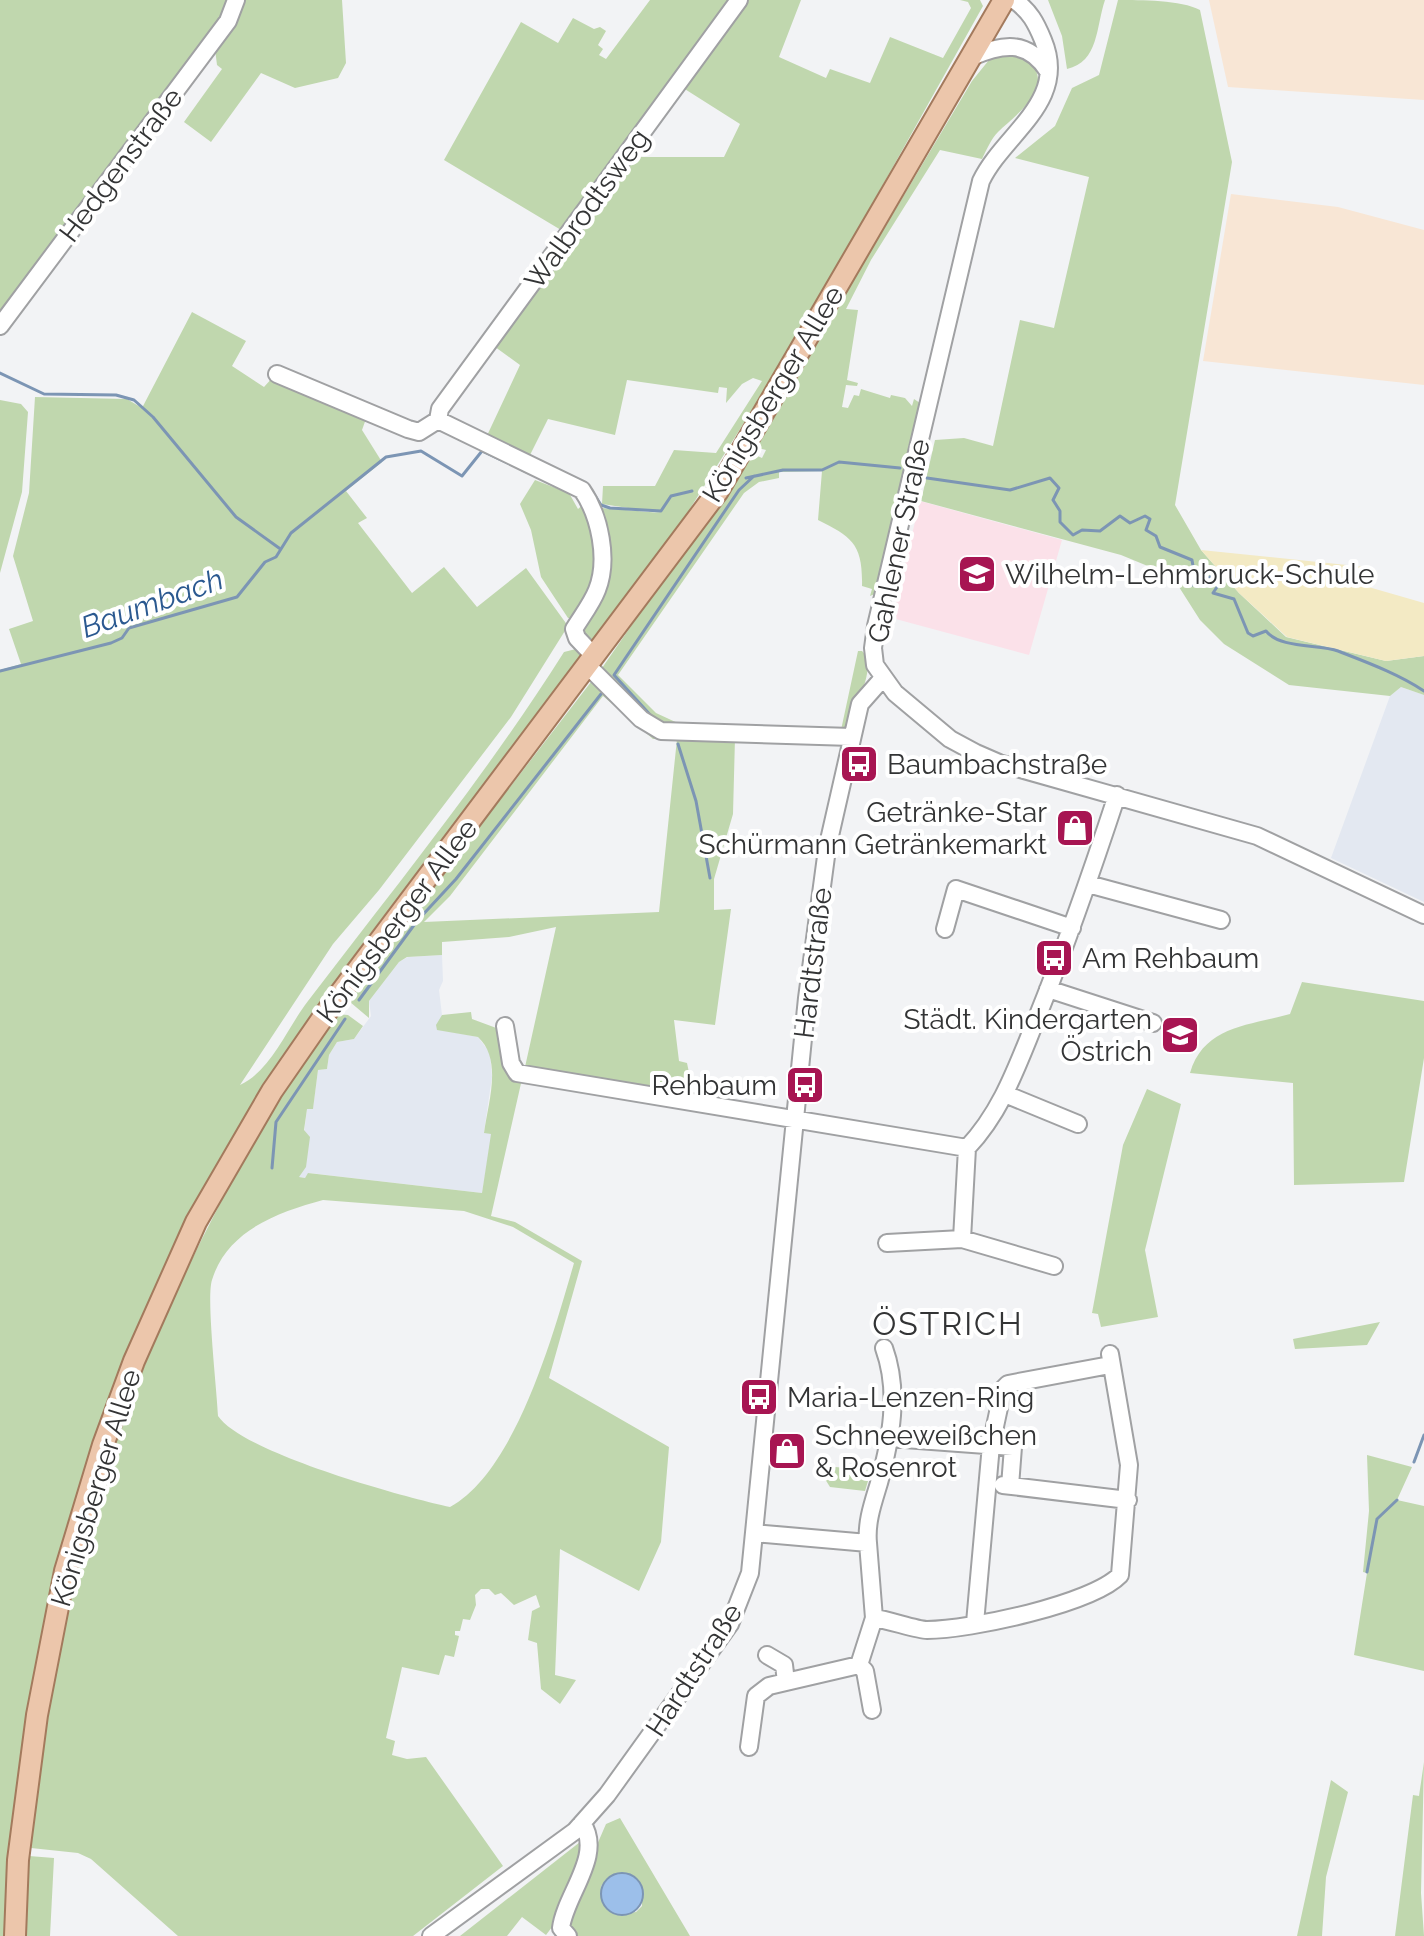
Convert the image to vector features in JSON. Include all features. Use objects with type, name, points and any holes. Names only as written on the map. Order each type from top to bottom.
[{"type":"main road","name":"Königsberger Allee","points":[[15,1936],[18,1860],[37,1715],[65,1571],[119,1403],[196,1222],[272,1091],[335,1000],[718,491],[1004,0]]},
{"type":"street","name":"Hedgenstraße","points":[[0,326],[228,21],[236,0]]},
{"type":"street","name":"Walbrodtsweg","points":[[438,420],[440,409],[739,0]]},
{"type":"street","points":[[1014,0],[1034,20],[1045,46],[1049,72]]},
{"type":"street","points":[[971,57],[1011,45],[1028,49],[1049,72]]},
{"type":"street","name":"Gahlener Straße","points":[[1049,72],[1041,103],[1033,116],[1001,146],[981,181],[876,626],[873,648],[875,665],[911,709],[976,753],[1012,767],[1257,836],[1424,915]]},
{"type":"street","points":[[277,374],[408,429],[419,432],[438,420],[464,436],[576,486],[587,498],[596,522],[602,568],[596,594],[574,629],[592,661],[641,719],[661,731],[852,737]]},
{"type":"street","name":"Hardtstraße","points":[[431,1936],[518,1874],[582,1823],[643,1747],[730,1624],[750,1573],[807,996],[827,849],[860,704],[883,678]]},
{"type":"street","points":[[962,1239],[967,1148],[990,1124],[1005,1094],[1072,928],[1117,795]]},
{"type":"street","points":[[1088,884],[1221,920]]},
{"type":"street","points":[[945,929],[956,889],[1072,928]]},
{"type":"street","points":[[1048,989],[1153,1023]]},
{"type":"street","points":[[505,1026],[511,1063],[517,1073],[797,1117],[967,1148]]},
{"type":"street","points":[[1005,1094],[1078,1124]]},
{"type":"street","points":[[887,1243],[962,1239],[1054,1266]]},
{"type":"street","points":[[859,1665],[874,1618],[866,1527],[891,1438],[891,1367],[884,1348]]},
{"type":"street","points":[[874,1618],[929,1630],[975,1623],[1071,1603],[1112,1583],[1123,1566],[1129,1465],[1110,1360],[1008,1384],[1000,1395],[991,1445],[975,1623]]},
{"type":"street","points":[[891,1438],[1013,1447],[1010,1486]]},
{"type":"street","points":[[987,1483],[1128,1500]]},
{"type":"street","points":[[754,1533],[868,1543]]},
{"type":"street","points":[[767,1655],[784,1665],[786,1682]]},
{"type":"street","points":[[749,1747],[756,1696],[769,1686],[859,1665]]},
{"type":"street","points":[[859,1665],[865,1671],[872,1710]]},
{"type":"street","points":[[568,1936],[561,1928],[563,1913],[589,1846],[588,1832],[582,1823]]},
{"type":"shaded area","points":[[1209,0],[1424,0],[1424,100],[1228,87]]},
{"type":"shaded area","points":[[1231,194],[1338,207],[1424,230],[1424,385],[1203,361]]},
{"type":"shaded area","name":"Wilhelm-Lehmbruck-Schule","points":[[920,501],[1062,540],[1029,655],[892,618]]},
{"type":"shaded area","points":[[1401,687],[1424,695],[1424,902],[1331,858],[1390,696]]},
{"type":"shaded area","points":[[442,955],[443,981],[439,990],[442,1015],[437,1029],[478,1037],[490,1053],[492,1077],[484,1132],[492,1134],[482,1193],[309,1173],[305,1178],[299,1177],[307,1108],[313,1108],[318,1070],[327,1069],[329,1055],[337,1042],[354,1039],[371,1016],[369,1001],[399,962],[408,957]]},
{"type":"green space","points":[[0,0],[231,0],[230,8],[0,322]]},
{"type":"green space","points":[[241,0],[342,0],[346,63],[338,78],[295,88],[261,73],[211,142],[184,122],[222,69],[217,65],[215,49]]},
{"type":"green space","points":[[650,0],[732,0],[566,233],[444,160],[521,22],[558,43],[573,18],[594,29],[600,27],[606,31],[598,45],[603,49],[599,55],[606,59]]},
{"type":"green space","points":[[743,0],[801,0],[779,57],[826,78],[830,69],[870,83],[890,37],[943,58],[971,8],[968,2],[960,0],[980,0],[983,6],[796,340],[681,523],[594,644],[583,635],[582,628],[610,564],[602,508],[661,513],[602,504],[603,486],[655,486],[674,450],[716,453],[762,381],[753,378],[742,384],[726,403],[727,388],[719,387],[718,393],[627,380],[615,435],[548,419],[527,461],[484,442],[520,365],[491,344],[628,157],[724,157],[740,124],[680,86]]},
{"type":"green space","points":[[1048,0],[1105,0],[1091,51],[1077,65],[1067,69],[1062,36]]},
{"type":"green space","points":[[1118,0],[1172,2],[1200,10],[1232,162],[1175,505],[1201,550],[1239,593],[1286,637],[1386,661],[1424,656],[1424,695],[1401,687],[1390,696],[1289,685],[1224,644],[1200,620],[1172,576],[1121,555],[921,501],[935,440],[964,438],[993,446],[1020,320],[1054,328],[1089,177],[1015,158],[1055,126],[1072,88],[1099,75]]},
{"type":"green space","points":[[1007,50],[1026,58],[1036,70],[1038,81],[1031,100],[996,135],[982,159],[940,150],[871,260],[846,309],[858,310],[847,380],[858,383],[857,386],[846,385],[842,407],[848,408],[861,389],[890,398],[891,395],[905,398],[912,406],[914,399],[923,405],[877,593],[870,596],[872,589],[862,586],[860,560],[853,544],[818,520],[822,471],[779,472],[779,478],[759,482],[744,493],[618,675],[656,713],[682,725],[841,730],[858,651],[862,651],[868,667],[849,730],[840,735],[660,728],[642,715],[602,668],[751,453],[762,458],[766,450],[754,447],[972,81],[993,55]]},
{"type":"green space","points":[[192,312],[246,341],[232,366],[264,387],[273,377],[367,416],[362,430],[382,462],[346,491],[367,518],[358,523],[412,593],[444,567],[477,607],[526,568],[568,626],[511,717],[379,890],[333,944],[240,1085],[261,1070],[270,1059],[308,1001],[472,786],[564,652],[576,649],[582,656],[372,931],[305,1025],[239,1129],[181,1236],[131,1346],[89,1459],[56,1575],[30,1693],[13,1813],[5,1936],[0,1936],[0,670],[21,664],[9,629],[33,621],[13,556],[29,493],[35,397],[127,399],[142,408]]},
{"type":"green space","points":[[0,400],[21,404],[28,412],[22,492],[0,573]]},
{"type":"green space","points":[[535,480],[569,493],[578,509],[586,502],[595,551],[595,574],[573,619],[568,618],[541,577],[531,530],[520,504]]},
{"type":"green space","points":[[591,682],[596,682],[647,729],[735,738],[733,814],[714,879],[714,910],[731,909],[715,1025],[674,1020],[679,1061],[687,1063],[693,1092],[525,1067],[556,927],[509,937],[442,942],[442,955],[407,957],[399,962],[369,1001],[369,1018],[350,1002],[349,996]],"holes":[[[603,696],[653,739],[677,739],[659,912],[424,922],[450,896]]]},
{"type":"green space","points":[[1302,982],[1424,1001],[1424,1058],[1404,1182],[1294,1185],[1293,1083],[1190,1073],[1197,1057],[1217,1037],[1230,1030],[1290,1014]]},
{"type":"green space","points":[[471,1012],[472,1019],[499,1029],[522,1079],[491,1216],[515,1222],[582,1261],[549,1378],[669,1447],[661,1542],[639,1591],[560,1549],[555,1675],[576,1680],[560,1704],[541,1689],[537,1643],[528,1640],[532,1611],[540,1607],[536,1595],[514,1605],[501,1593],[495,1595],[489,1589],[481,1589],[475,1595],[476,1605],[470,1620],[463,1619],[460,1631],[455,1631],[455,1635],[459,1636],[454,1657],[445,1655],[439,1675],[402,1667],[386,1738],[395,1741],[392,1755],[407,1759],[426,1757],[503,1866],[413,1936],[178,1936],[91,1859],[78,1853],[31,1848],[57,1658],[91,1518],[144,1367],[211,1221],[291,1081],[336,1014],[348,1015],[363,1026],[354,1039],[337,1042],[329,1055],[327,1069],[318,1070],[313,1109],[307,1109],[304,1130],[310,1137],[306,1167],[299,1177],[305,1178],[308,1173],[482,1193],[491,1134],[484,1133],[492,1082],[490,1057],[478,1037],[437,1030],[436,1025],[442,1015]],"holes":[[[323,1200],[464,1211],[513,1227],[574,1263],[529,1397],[513,1432],[473,1489],[450,1507],[397,1494],[290,1458],[233,1430],[218,1416],[210,1290],[219,1263],[242,1236],[272,1217]]]},
{"type":"green space","points":[[1147,1089],[1181,1104],[1145,1250],[1158,1317],[1101,1327],[1098,1314],[1092,1313],[1123,1145]]},
{"type":"green space","points":[[1380,1322],[1367,1345],[1295,1349],[1293,1339]]},
{"type":"green space","points":[[1367,1455],[1412,1467],[1397,1500],[1424,1506],[1424,1671],[1354,1655],[1367,1573],[1363,1572],[1369,1511]]},
{"type":"green space","points":[[827,1466],[871,1471],[865,1491],[830,1487],[825,1479]]},
{"type":"green space","points":[[1424,1762],[1421,1893],[1424,1936],[1395,1936],[1413,1795],[1419,1796]]},
{"type":"green space","points":[[1331,1780],[1348,1792],[1326,1877],[1322,1936],[1297,1936]]},
{"type":"green space","points":[[620,1818],[690,1936],[576,1936],[564,1921],[606,1824]],"holes":[[[616,1873],[625,1874],[641,1888],[642,1906],[636,1912],[620,1914],[601,1886]]]},
{"type":"green space","points":[[580,1842],[585,1846],[555,1923],[546,1935],[522,1917],[507,1936],[460,1936]]},
{"type":"green space","points":[[29,1856],[54,1858],[50,1936],[25,1936]]},
{"type":"sand","points":[[1201,550],[1366,567],[1365,586],[1424,603],[1424,656],[1386,661],[1287,637],[1239,593]]},
{"type":"water","points":[[622,1873],[637,1879],[643,1894],[637,1909],[622,1915],[607,1909],[601,1894],[607,1879]]},
{"type":"waterway","points":[[22,284],[79,207]]},
{"type":"waterway","points":[[0,373],[44,394],[116,395],[134,400],[153,417],[236,517],[279,548]]},
{"type":"waterway","name":"Baumbach","points":[[0,671],[111,643],[122,638],[129,628],[237,597],[265,562],[276,557],[291,533],[386,457],[421,451],[462,476],[482,451],[512,465]]},
{"type":"waterway","name":"Baumbach","points":[[746,478],[783,470],[822,470],[839,462],[900,468]]},
{"type":"waterway","name":"Baumbach","points":[[522,470],[537,477]]},
{"type":"waterway","points":[[653,718],[614,675],[739,490],[754,476]]},
{"type":"waterway","name":"Baumbach","points":[[927,478],[1010,490],[1050,478],[1059,488],[1053,500],[1060,511],[1060,522],[1073,535],[1082,530],[1100,531],[1120,516],[1130,523],[1145,516],[1150,519],[1146,530],[1156,536],[1160,547],[1192,560],[1193,566],[1186,575],[1192,585],[1215,575],[1221,581],[1213,593],[1234,599],[1248,633],[1253,636],[1266,631],[1280,641],[1338,651],[1424,691]]},
{"type":"waterway","name":"Baumbach","points":[[592,491],[601,505],[610,508],[661,511],[671,496],[692,491]]},
{"type":"waterway","points":[[359,1000],[417,921],[456,879],[601,694]]},
{"type":"waterway","points":[[678,744],[696,801],[710,878]]},
{"type":"waterway","points":[[272,1168],[276,1122],[345,1019]]},
{"type":"waterway","points":[[1414,1462],[1424,1435]]},
{"type":"waterway","points":[[1367,1572],[1377,1519],[1397,1500]]},
{"type":"place","name":"Wilhelm-Lehmbruck-Schule","points":[[977,574]]},
{"type":"place","name":"Baumbachstraße","points":[[859,764]]},
{"type":"place","name":"Getränke-Star Schürmann Getränkemarkt","points":[[1075,828]]},
{"type":"place","name":"Am Rehbaum","points":[[1054,958]]},
{"type":"place","name":"Städt. Kindergarten Östrich","points":[[1180,1035]]},
{"type":"place","name":"Rehbaum","points":[[805,1085]]},
{"type":"place","name":"Maria-Lenzen-Ring","points":[[759,1397]]},
{"type":"place","name":"Schneeweißchen & Rosenrot","points":[[787,1451]]},
{"type":"district","name":"ÖSTRICH","points":[[948,1323]]}]
